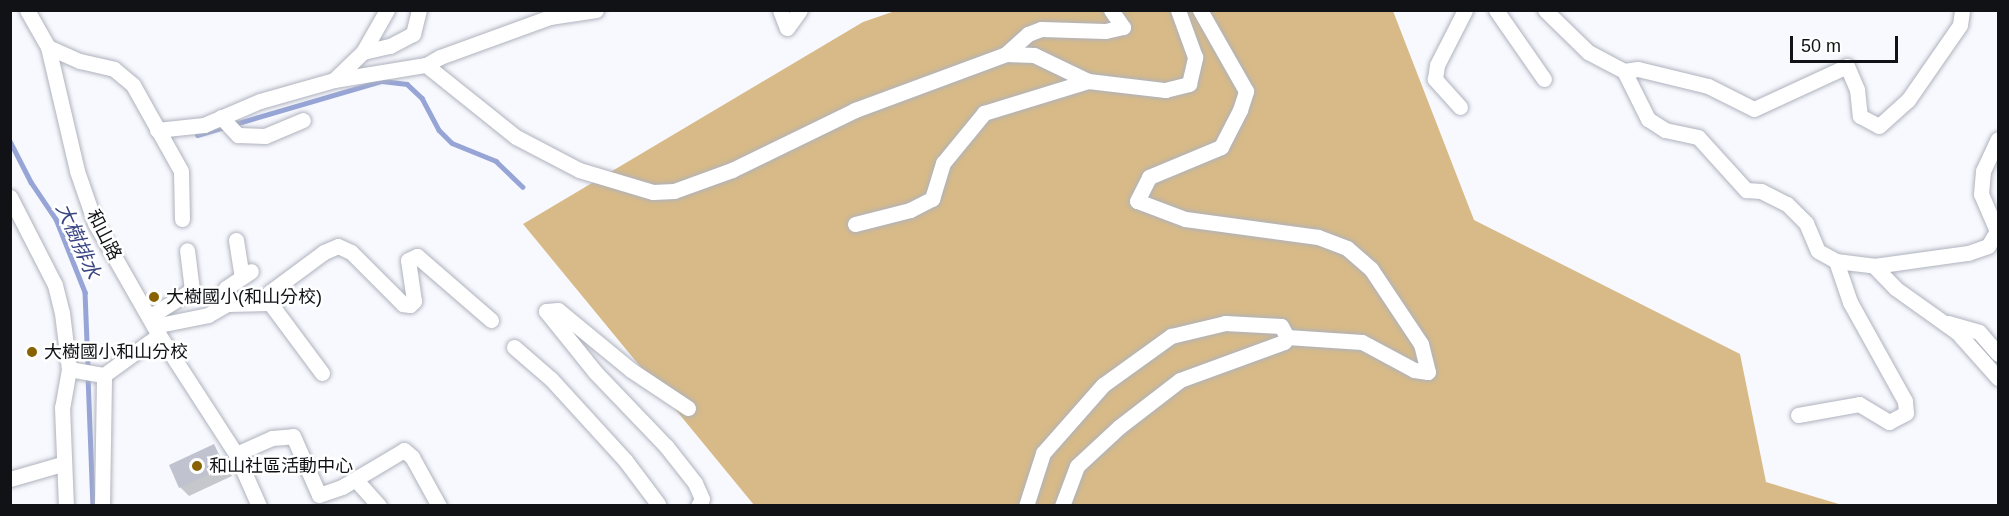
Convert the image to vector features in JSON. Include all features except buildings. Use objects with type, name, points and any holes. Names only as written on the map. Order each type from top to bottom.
[{"type":"street","name":"和山路","points":[[27,10],[48,47],[77,171],[95,224],[154,326],[236,454],[259,506]]},
{"type":"street","points":[[334,80],[363,52],[387,10]]},
{"type":"street","points":[[363,52],[390,46],[413,34],[419,10]]},
{"type":"street","points":[[157,130],[204,124],[261,101],[334,80],[426,65],[440,57],[550,17],[596,10]]},
{"type":"street","points":[[780,10],[787,28],[800,10]]},
{"type":"street","points":[[1006,54],[1028,33],[1041,29],[1106,31],[1123,27],[1111,10]]},
{"type":"street","points":[[426,65],[526,143],[579,170],[664,192],[732,170],[855,110],[1006,54],[1034,55],[1088,81],[1165,90],[1189,84],[1195,57],[1178,10]]},
{"type":"street","points":[[1200,10],[1246,91],[1240,110],[1221,147],[1149,177],[1137,201],[1185,219],[1318,237],[1347,248],[1371,269],[1421,344],[1428,372],[1414,370],[1362,342],[1287,337]]},
{"type":"street","points":[[1460,107],[1435,79],[1437,65],[1465,10]]},
{"type":"street","points":[[1496,10],[1544,79]]},
{"type":"street","points":[[1545,10],[1588,52],[1624,71],[1648,119],[1665,130],[1698,137],[1746,190],[1761,191],[1787,204],[1806,223],[1818,250],[1836,261],[1874,266],[1968,253],[1988,246],[1997,231],[1981,194],[1983,171],[1998,139]]},
{"type":"street","points":[[1624,71],[1638,69],[1707,86],[1754,109],[1847,66],[1857,89],[1860,116],[1879,126],[1908,100],[1960,25],[1962,10]]},
{"type":"street","points":[[48,47],[80,61],[114,69],[133,85],[181,171],[182,219]]},
{"type":"street","points":[[855,224],[910,210],[932,199],[943,163],[984,113],[1088,81]]},
{"type":"street","points":[[221,117],[238,135],[265,136],[303,120]]},
{"type":"street","points":[[10,197],[55,285],[69,369],[62,407],[62,464],[66,506]]},
{"type":"street","points":[[227,304],[226,288],[247,274],[236,240]]},
{"type":"street","points":[[322,373],[270,303],[270,291],[324,252],[338,246],[351,252],[403,304],[410,305],[414,301],[408,260],[417,256],[491,320]]},
{"type":"street","points":[[187,250],[193,318]]},
{"type":"street","points":[[1798,416],[1859,404],[1889,422],[1906,413],[1905,401],[1850,302],[1836,261]]},
{"type":"street","points":[[1874,266],[1934,319],[1957,332],[1998,378]]},
{"type":"street","points":[[102,506],[104,375],[192,290]]},
{"type":"street","points":[[154,326],[193,318],[227,304],[270,303]]},
{"type":"street","points":[[688,408],[631,370],[558,310],[546,311],[695,483],[702,500],[698,506]]},
{"type":"street","points":[[1934,319],[1979,332],[1998,354]]},
{"type":"street","points":[[1026,506],[1043,453],[1103,385],[1146,350],[1171,336],[1225,323],[1281,326],[1287,337]]},
{"type":"street","points":[[1062,506],[1077,466],[1172,387],[1284,342],[1287,337]]},
{"type":"street","points":[[514,346],[551,379],[625,460],[658,505]]},
{"type":"street","points":[[69,369],[104,375]]},
{"type":"street","points":[[236,454],[272,438],[293,436],[320,495],[355,479],[404,450],[412,457],[440,506]]},
{"type":"street","points":[[10,479],[62,464]]},
{"type":"street","points":[[355,479],[379,506]]},
{"type":"shaded area","points":[[895,11],[1393,11],[1474,220],[1740,354],[1766,482],[1842,505],[754,505],[523,224],[863,22]]},
{"type":"waterway","points":[[197,135],[382,81],[407,84],[422,98],[439,130],[452,143],[496,161],[523,187]]},
{"type":"waterway","name":"大樹排水","points":[[10,141],[31,182],[56,219],[85,292],[88,368]]},
{"type":"waterway","name":"大樹排水","points":[[88,376],[93,506]]},
{"type":"place","name":"大樹國小(和山分校)","points":[[154,297]]},
{"type":"place","name":"大樹國小和山分校","points":[[32,352]]},
{"type":"place","name":"和山社區活動中心","points":[[197,466]]}]
